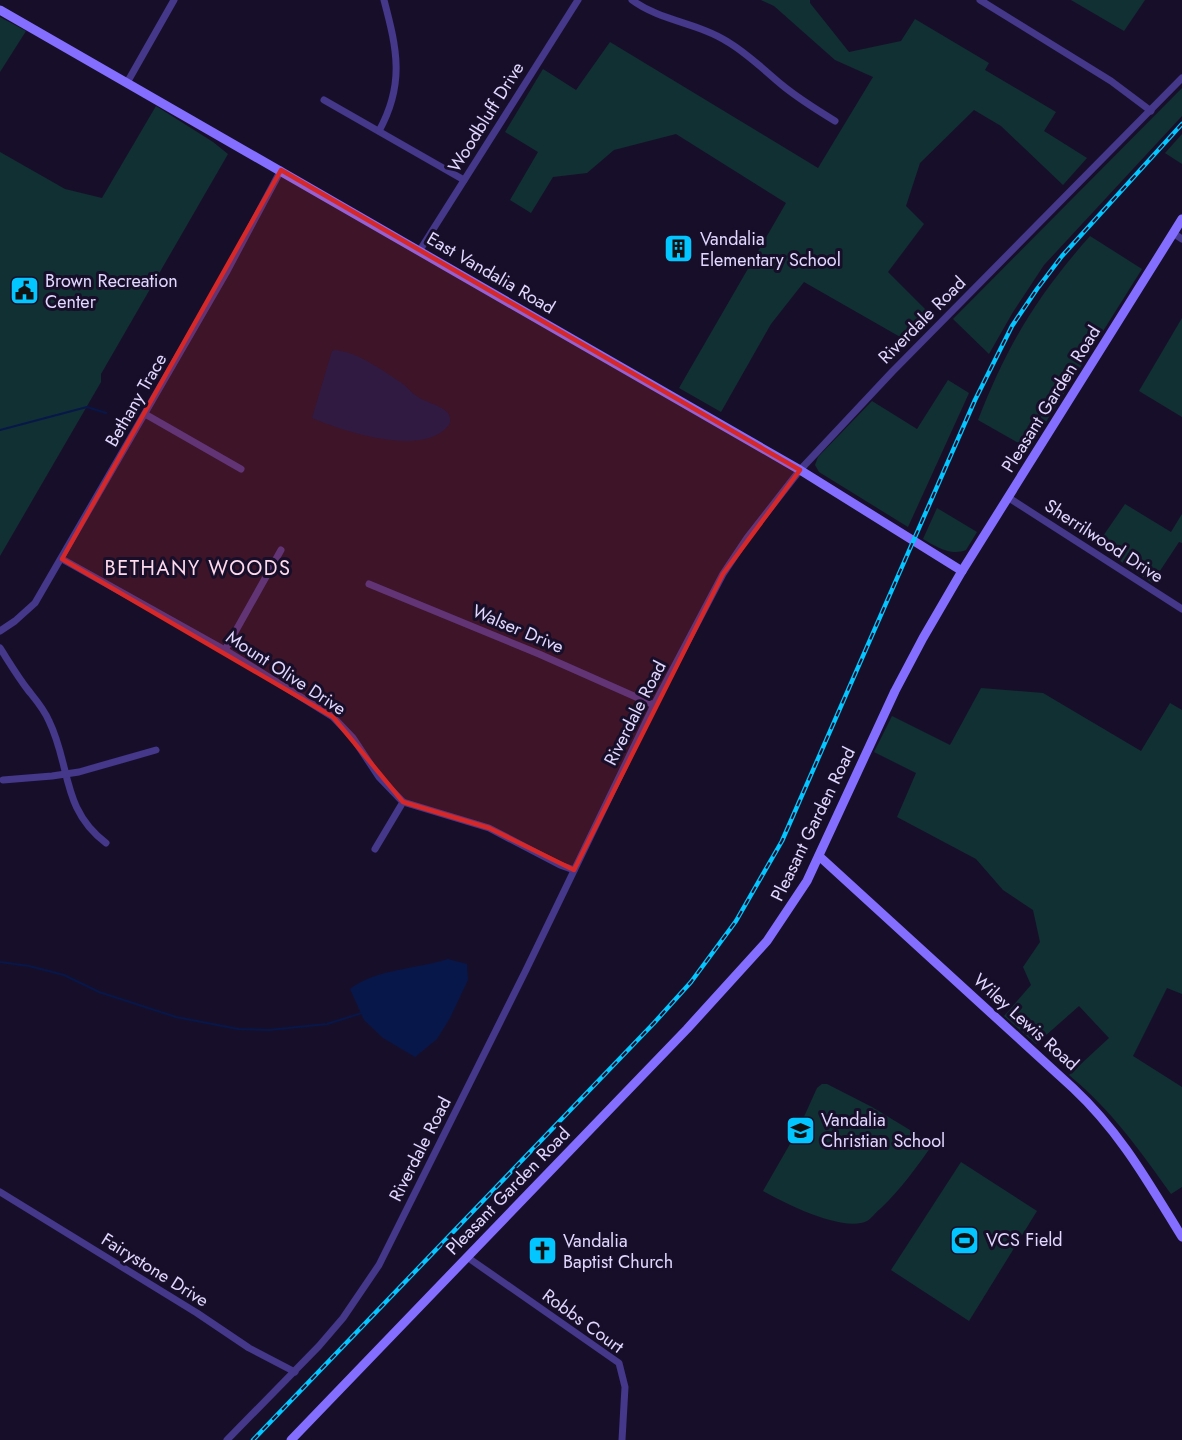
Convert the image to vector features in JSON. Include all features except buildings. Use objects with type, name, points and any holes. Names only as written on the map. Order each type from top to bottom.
[{"type":"street","points":[[128,81],[174,0]]},
{"type":"street","points":[[379,131],[394,95],[398,68],[395,44],[384,0]]},
{"type":"street","name":"Woodbluff Drive","points":[[420,250],[578,0]]},
{"type":"street","points":[[632,0],[648,9],[728,41],[752,58],[801,100],[835,121]]},
{"type":"street","points":[[980,0],[1112,81],[1150,111]]},
{"type":"street","name":"East Vandalia Road","points":[[0,10],[128,81],[800,470],[962,571]]},
{"type":"street","name":"Riverdale Road","points":[[227,1440],[295,1372],[343,1318],[379,1264],[419,1188],[654,705],[723,574],[747,538],[800,470],[892,372],[1182,78]]},
{"type":"street","points":[[324,100],[464,180]]},
{"type":"street","name":"Bethany Trace","points":[[0,631],[35,603],[62,559],[226,273],[281,170]]},
{"type":"street","name":"Pleasant Garden Road","points":[[291,1440],[748,964],[784,918],[819,856],[895,691],[962,571],[1178,236],[1182,219]]},
{"type":"street","points":[[145,414],[241,469]]},
{"type":"street","name":"Sherrilwood Drive","points":[[1009,498],[1182,609]]},
{"type":"street","points":[[225,650],[281,550]]},
{"type":"street","name":"Mount Olive Drive","points":[[62,559],[225,650],[333,717],[353,738],[379,777],[403,802],[489,828],[574,870]]},
{"type":"street","name":"Walser Drive","points":[[369,584],[539,654],[654,705]]},
{"type":"street","points":[[0,648],[50,721],[60,746],[64,774],[71,798],[94,834],[106,843]]},
{"type":"street","points":[[3,780],[79,772],[156,750]]},
{"type":"street","points":[[375,849],[403,802]]},
{"type":"street","name":"Wiley Lewis Road","points":[[819,856],[1076,1090],[1106,1122],[1134,1158],[1182,1237]]},
{"type":"street","name":"Fairystone Drive","points":[[0,1192],[197,1313],[249,1348],[295,1372]]},
{"type":"street","name":"Robbs Court","points":[[467,1257],[619,1364],[625,1387],[622,1440]]},
{"type":"highlighted area","points":[[281,170],[800,470],[723,574],[574,870],[489,828],[403,802],[333,717],[62,559]]},
{"type":"green space","points":[[761,0],[810,0],[810,3],[849,52],[901,41],[915,19],[989,63],[985,70],[1056,112],[1044,131],[1087,158],[1063,185],[1001,126],[974,110],[920,163],[906,206],[924,224],[888,272],[934,318],[909,342],[804,282],[771,324],[721,412],[679,388],[786,203],[676,134],[614,150],[587,173],[553,177],[531,213],[510,200],[538,152],[505,132],[543,69],[576,90],[610,42],[818,168],[873,77],[835,60],[774,6]]},
{"type":"green space","points":[[1071,0],[1145,0],[1124,31]]},
{"type":"green space","points":[[0,17],[26,31],[0,72]]},
{"type":"green space","points":[[1182,88],[1182,116],[1044,265],[989,354],[953,319]]},
{"type":"green space","points":[[156,106],[228,154],[101,374],[101,382],[0,556],[0,152],[65,189],[102,198]]},
{"type":"green space","points":[[1182,134],[1182,164],[1165,153]]},
{"type":"green space","points":[[1090,236],[1142,269],[1029,449],[978,420],[1000,368],[1025,322],[1054,280]]},
{"type":"green space","points":[[1182,318],[1182,417],[1139,391]]},
{"type":"green space","points":[[948,380],[969,393],[908,527],[819,472],[815,465],[818,457],[872,401],[917,429]]},
{"type":"green space","points":[[1125,504],[1171,532],[1182,514],[1182,543],[1179,542],[1152,583],[1097,545]]},
{"type":"green space","points":[[937,508],[977,532],[966,550],[949,551],[923,539]]},
{"type":"green space","points":[[981,688],[1043,693],[1141,751],[1170,703],[1182,710],[1182,994],[1167,988],[1133,1056],[1182,1087],[1182,1187],[1171,1194],[1112,1117],[1069,1075],[1109,1038],[1079,1006],[1036,1044],[1004,1016],[1031,985],[1023,967],[1040,942],[1033,910],[1003,890],[976,859],[897,817],[916,773],[874,752],[892,716],[950,745]]},
{"type":"green space","points":[[822,1084],[827,1084],[872,1107],[933,1144],[888,1201],[870,1219],[857,1224],[814,1215],[763,1191],[798,1130],[817,1088]]},
{"type":"green space","name":"VCS Field","points":[[961,1162],[1037,1211],[969,1321],[891,1270]]},
{"type":"shaded area","points":[[336,350],[370,363],[413,394],[442,408],[449,415],[448,425],[431,437],[398,441],[360,434],[312,418],[332,351]]},
{"type":"shaded area","points":[[448,959],[467,964],[468,980],[437,1039],[415,1057],[383,1038],[364,1020],[350,989],[360,982],[384,973]]},
{"type":"waterway","points":[[0,430],[87,407],[106,413]]},
{"type":"waterway","points":[[0,962],[29,966],[64,975],[99,992],[176,1017],[238,1029],[269,1030],[327,1024],[362,1013]]},
{"type":"railway","points":[[253,1440],[654,1023],[691,982],[736,921],[782,841],[975,400],[1012,326],[1062,256],[1182,124]]},
{"type":"place","name":"Vandalia Elementary School","points":[[679,249]]},
{"type":"place","name":"Brown Recreation Center","points":[[24,291]]},
{"type":"place","name":"Vandalia Christian School","points":[[800,1130]]},
{"type":"place","name":"VCS Field","points":[[965,1240]]},
{"type":"place","name":"Vandalia Baptist Church","points":[[542,1251]]},
{"type":"district","name":"BETHANY WOODS","points":[[198,568]]}]
